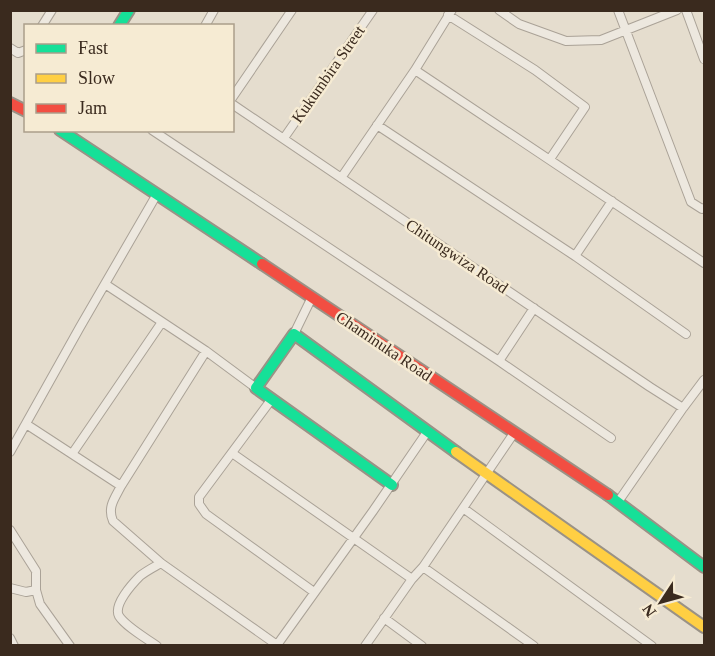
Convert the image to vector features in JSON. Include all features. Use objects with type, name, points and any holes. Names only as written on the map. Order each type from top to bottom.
[{"type":"main road","points":[[120,24],[129,10]]},
{"type":"main road","points":[[10,103],[24,110]]},
{"type":"main road","name":"Chaminuka Road","points":[[63,132],[618,502],[705,567]]},
{"type":"main road","points":[[392,485],[256,388],[294,334],[427,432],[705,627]]},
{"type":"street","points":[[43,24],[52,10]]},
{"type":"street","points":[[206,24],[214,10]]},
{"type":"street","points":[[234,96],[292,10]]},
{"type":"street","name":"Kukumbira Street","points":[[284,138],[373,10]]},
{"type":"street","points":[[499,10],[519,24],[566,41],[601,40],[677,10]]},
{"type":"street","points":[[618,10],[691,202],[702,209],[705,208]]},
{"type":"street","points":[[686,10],[705,58]]},
{"type":"street","points":[[341,178],[415,70],[450,13],[585,107],[550,159]]},
{"type":"street","points":[[10,48],[18,53],[24,51]]},
{"type":"street","points":[[415,70],[705,263]]},
{"type":"street","name":"Chitungwiza Road","points":[[234,105],[682,408]]},
{"type":"street","points":[[377,125],[575,256],[686,334]]},
{"type":"street","points":[[155,132],[611,438]]},
{"type":"street","points":[[10,452],[157,194]]},
{"type":"street","points":[[575,256],[612,201]]},
{"type":"street","points":[[105,284],[206,351],[256,388]]},
{"type":"street","points":[[294,334],[312,297]]},
{"type":"street","points":[[499,361],[534,308]]},
{"type":"street","points":[[72,454],[162,322]]},
{"type":"street","points":[[206,351],[121,486],[110,512],[114,521],[160,563],[277,645],[392,485],[427,432]]},
{"type":"street","points":[[618,502],[682,408],[705,380]]},
{"type":"street","points":[[271,400],[199,497],[199,504],[206,514],[314,592]]},
{"type":"street","points":[[26,424],[121,486]]},
{"type":"street","points":[[365,645],[423,567],[514,433]]},
{"type":"street","points":[[232,453],[412,579]]},
{"type":"street","points":[[463,508],[652,645]]},
{"type":"street","points":[[10,530],[36,571],[36,590],[40,604],[70,645]]},
{"type":"street","points":[[157,645],[126,624],[117,611],[118,604],[139,577],[160,563]]},
{"type":"street","points":[[423,567],[534,645]]},
{"type":"street","points":[[10,588],[26,592],[36,590]]},
{"type":"street","points":[[384,618],[422,645]]},
{"type":"street","points":[[10,638],[14,645]]},
{"type":"traffic: fast","points":[[120,24],[129,10]]},
{"type":"traffic: fast","points":[[63,132],[262,264]]},
{"type":"traffic: fast","points":[[392,485],[256,388],[294,334],[456,452]]},
{"type":"traffic: fast","points":[[608,495],[704,567]]},
{"type":"traffic: slow","points":[[456,452],[704,627]]},
{"type":"traffic: jam","points":[[10,103],[24,110]]},
{"type":"traffic: jam","points":[[262,264],[608,495]]}]
